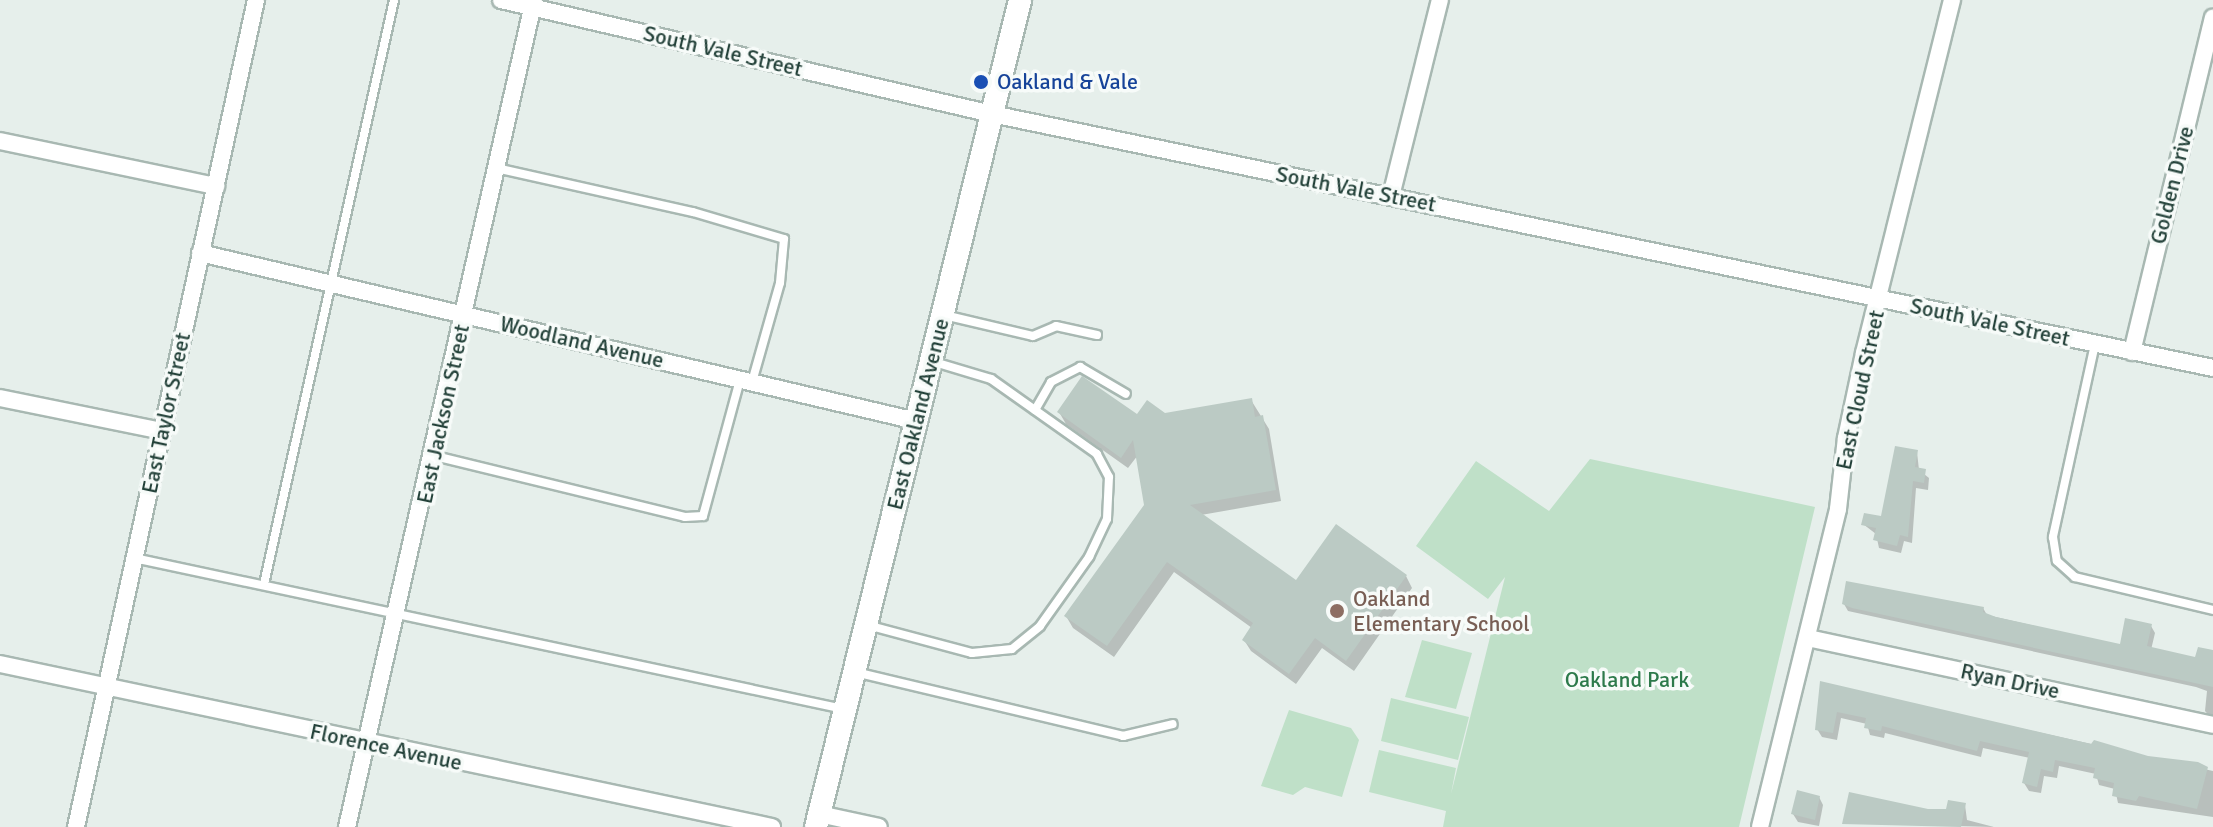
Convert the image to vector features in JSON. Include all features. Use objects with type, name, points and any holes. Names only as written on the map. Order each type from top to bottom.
[{"type":"main road","name":"East Oakland Avenue","points":[[817,820],[1020,0]]},
{"type":"street","name":"East Taylor Street","points":[[76,827],[256,0]]},
{"type":"street","name":"South Vale Street","points":[[501,0],[534,4],[992,114],[2213,368]]},
{"type":"street","points":[[1391,196],[1440,0]]},
{"type":"street","name":"East Cloud Street","points":[[1760,827],[1808,638],[1879,298],[1952,0]]},
{"type":"street","name":"East Jackson Street","points":[[347,827],[435,456],[534,4]]},
{"type":"street","name":"Golden Drive","points":[[2132,352],[2213,18]]},
{"type":"street","points":[[0,141],[216,186]]},
{"type":"street","name":"Woodland Avenue","points":[[200,253],[916,421]]},
{"type":"street","points":[[0,398],[162,431]]},
{"type":"street","name":"Ryan Drive","points":[[1808,638],[2213,725]]},
{"type":"street","name":"Florence Avenue","points":[[0,664],[772,827]]},
{"type":"street","points":[[817,820],[879,827]]},
{"type":"lane","points":[[264,584],[394,0]]},
{"type":"lane","points":[[435,456],[670,514],[703,516],[780,283],[784,239],[693,212],[496,168]]},
{"type":"lane","points":[[943,315],[1033,336],[1056,326],[1097,335]]},
{"type":"lane","points":[[2095,344],[2053,537],[2057,561],[2075,577],[2213,610]]},
{"type":"lane","points":[[866,625],[979,654],[1012,649],[1040,626],[1103,533],[1110,492],[1097,454],[991,379],[931,361]]},
{"type":"lane","points":[[1035,410],[1051,382],[1080,367],[1126,394]]},
{"type":"lane","points":[[134,558],[845,709]]},
{"type":"lane","points":[[854,672],[1123,736],[1173,724]]},
{"type":"green space","name":"Oakland Park","points":[[1590,459],[1815,507],[1739,827],[1443,827],[1446,811],[1369,792],[1379,750],[1456,768],[1451,794],[1505,577],[1488,599],[1416,546],[1476,461],[1549,511]]},
{"type":"green space","points":[[1422,640],[1472,653],[1456,709],[1405,697]]},
{"type":"green space","points":[[1391,698],[1469,717],[1458,760],[1381,741]]},
{"type":"green space","points":[[1289,710],[1351,728],[1359,740],[1342,797],[1305,787],[1293,795],[1261,786]]},
{"type":"building","name":"Oakland Elementary School","points":[[1082,376],[1137,414],[1147,400],[1165,413],[1252,398],[1255,417],[1263,415],[1276,490],[1190,505],[1296,580],[1336,524],[1407,575],[1346,661],[1315,638],[1289,674],[1242,640],[1253,623],[1167,562],[1107,646],[1064,616],[1144,505],[1133,440],[1121,458],[1057,412]]},
{"type":"building","points":[[1895,446],[1918,450],[1915,467],[1926,469],[1924,483],[1913,481],[1908,537],[1900,535],[1897,546],[1873,540],[1876,528],[1861,525],[1864,513],[1881,516]]},
{"type":"building","points":[[1846,581],[1984,607],[1983,612],[1996,617],[2120,644],[2125,618],[2152,624],[2147,646],[2195,657],[2198,647],[2213,650],[2213,687],[1852,608],[1842,604]]},
{"type":"building","points":[[1820,681],[2091,744],[2094,740],[2148,756],[2198,762],[2208,767],[2197,809],[2139,796],[2136,801],[2112,796],[2114,783],[2093,778],[2095,768],[2055,760],[2053,772],[2041,769],[2037,787],[2022,783],[2029,752],[1980,741],[1977,751],[1882,726],[1881,731],[1864,728],[1866,718],[1837,712],[1833,733],[1815,730]]},
{"type":"building","points":[[1797,790],[1820,796],[1815,820],[1791,814]]},
{"type":"building","points":[[1849,792],[1928,809],[1946,809],[1948,800],[1966,803],[1961,827],[1842,824]]},
{"type":"place","name":"Oakland & Vale","points":[[981,82]]},
{"type":"place","name":"Oakland Elementary School","points":[[1337,611]]}]
